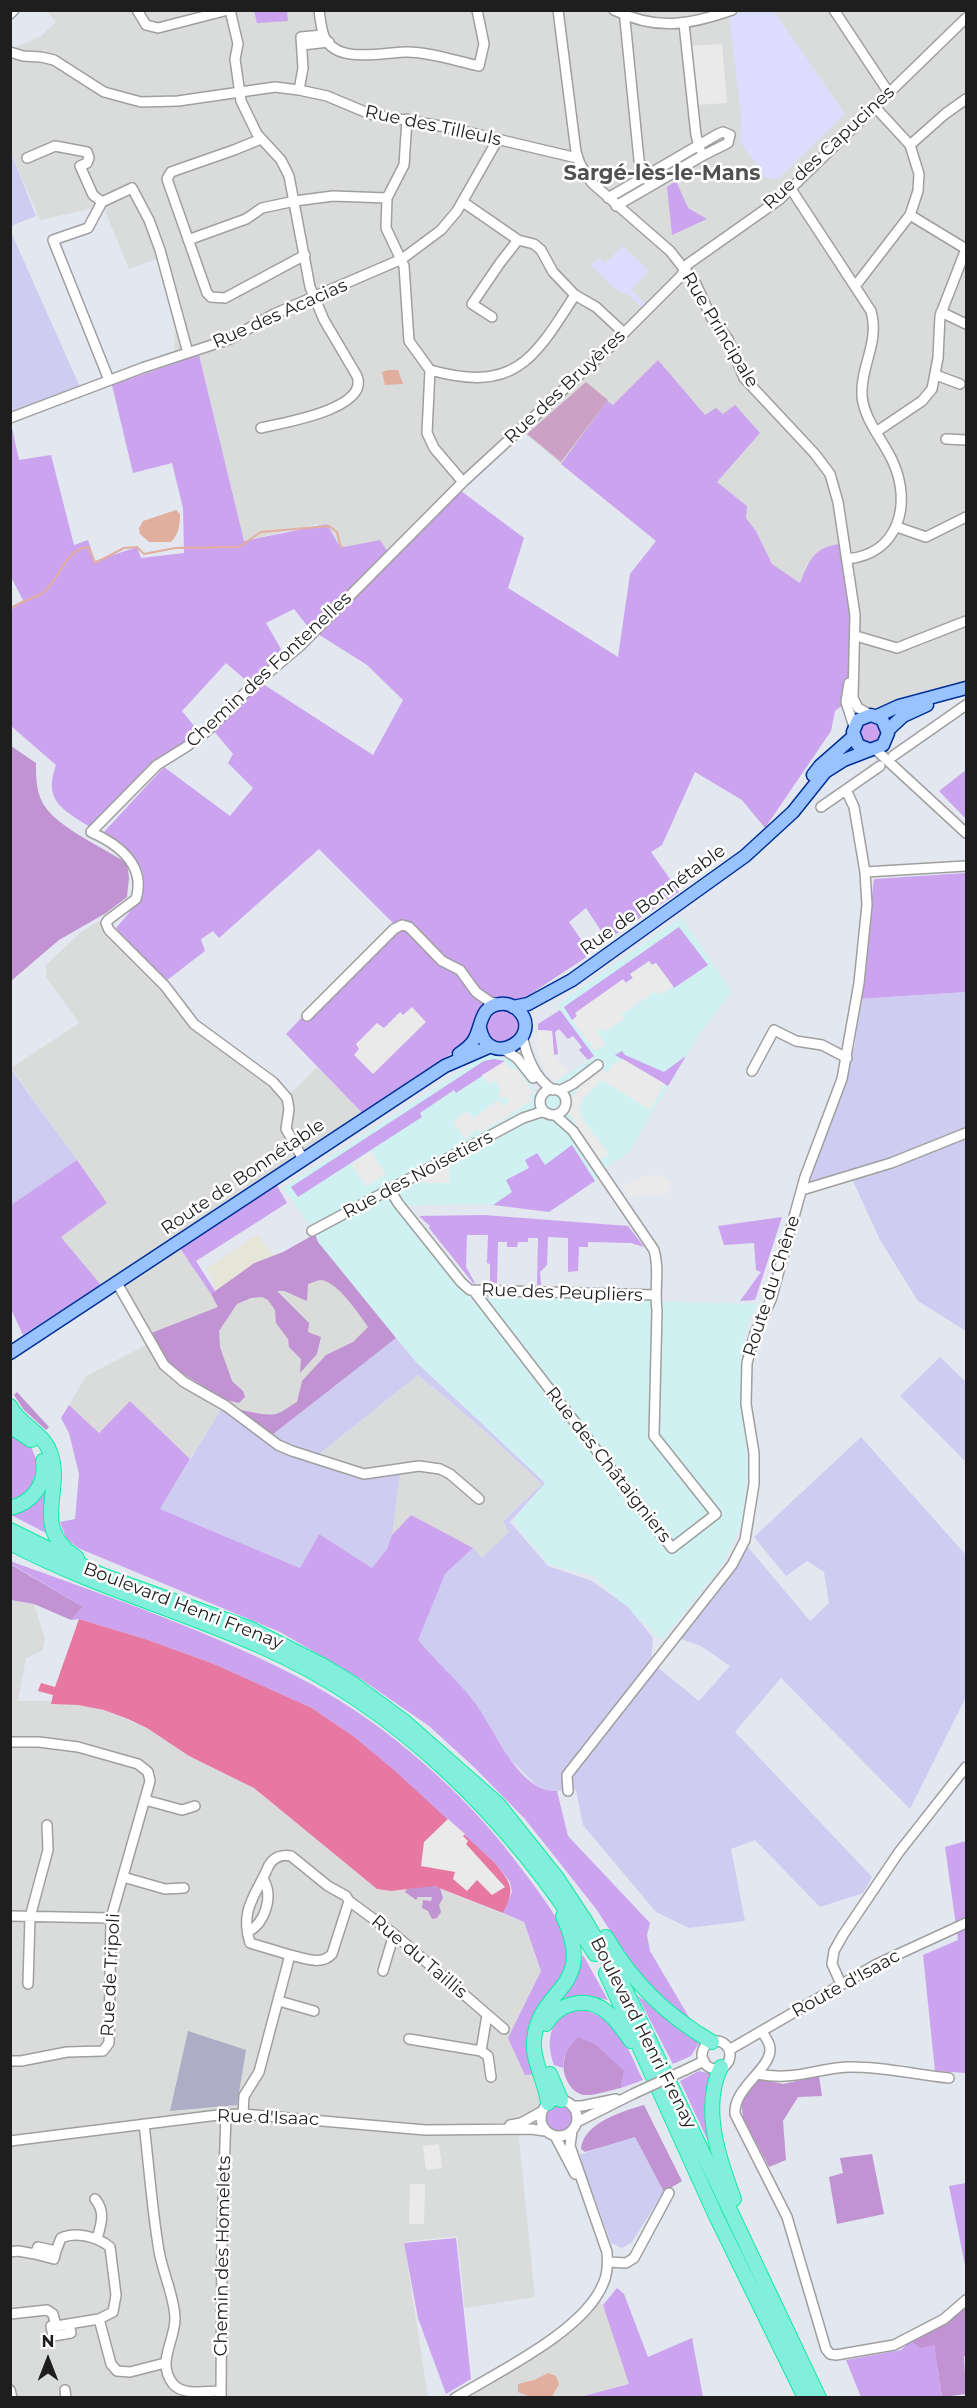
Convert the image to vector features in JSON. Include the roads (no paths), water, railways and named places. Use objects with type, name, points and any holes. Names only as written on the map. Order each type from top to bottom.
[{"type":"highway","points":[[10,1406],[49,1449],[52,1467],[53,1532],[72,1555],[102,1575]]},
{"type":"highway","points":[[10,1426],[27,1435],[38,1446],[44,1464],[41,1484],[35,1494],[27,1501],[10,1508]]},
{"type":"highway","name":"Boulevard Henri Frenay","points":[[10,1530],[102,1575],[249,1628],[352,1683],[421,1735],[480,1786],[515,1823],[552,1880],[606,1973],[716,2214],[806,2397]]},
{"type":"highway","name":"Boulevard Henri Frenay","points":[[10,1543],[75,1575],[260,1646],[358,1701],[383,1718],[464,1786],[552,1880],[586,1922],[626,1991],[819,2397]]},
{"type":"highway","points":[[10,1552],[75,1575]]},
{"type":"highway","points":[[552,1880],[582,1904],[638,1985],[660,2005],[712,2042]]},
{"type":"highway","points":[[552,1880],[568,1927],[575,1961],[568,1978],[540,2019],[533,2042],[537,2062],[556,2105]]},
{"type":"highway","points":[[556,2105],[542,2050],[542,2035],[553,2014],[572,2004],[594,2004],[606,2010],[620,2024],[654,2078]]},
{"type":"highway","points":[[721,2067],[714,2099],[715,2144],[734,2200],[740,2233]]},
{"type":"main road","points":[[768,837],[820,766],[854,732],[858,720],[898,706],[966,689]]},
{"type":"main road","points":[[768,837],[825,772],[844,760],[883,745],[888,733],[914,710],[966,689]]},
{"type":"main road","points":[[874,716],[882,719],[888,733]]},
{"type":"main road","points":[[854,732],[858,745],[873,750]]},
{"type":"main road","name":"Rue de Bonnétable","points":[[558,990],[679,905],[768,837]]},
{"type":"main road","points":[[445,1066],[472,1042],[489,1008],[500,1004],[513,1007],[528,1004],[558,990]]},
{"type":"main road","points":[[524,1022],[558,990]]},
{"type":"main road","points":[[480,1023],[484,1040],[497,1047],[515,1045],[522,1036],[524,1022],[521,1014],[513,1007]]},
{"type":"main road","name":"Route de Bonnétable","points":[[10,1358],[15,1350],[445,1066],[497,1047]]},
{"type":"street","points":[[137,10],[146,25],[158,28],[229,10],[238,44],[235,59],[240,93],[247,115],[261,139],[285,168],[295,201],[314,297],[324,320],[357,376],[360,386],[356,393],[331,411],[261,428]]},
{"type":"street","points":[[320,10],[326,39]]},
{"type":"street","points":[[299,90],[303,68],[301,37],[326,39],[341,51],[356,55],[408,52],[479,66],[484,44],[477,10]]},
{"type":"street","points":[[558,10],[577,158]]},
{"type":"street","points":[[614,10],[655,22],[684,24],[732,10]]},
{"type":"street","points":[[834,10],[889,93]]},
{"type":"street","points":[[625,13],[639,160],[649,186]]},
{"type":"street","name":"Rue des Capucines","points":[[684,269],[791,189],[966,18]]},
{"type":"street","points":[[684,24],[696,135],[702,156]]},
{"type":"street","name":"Rue des Tilleuls","points":[[12,51],[54,60],[104,92],[141,102],[178,101],[275,87],[299,90],[327,96],[370,114],[407,119],[577,158]]},
{"type":"street","points":[[910,145],[966,99]]},
{"type":"street","points":[[856,285],[910,215],[918,191],[919,174],[915,154],[910,145],[875,107]]},
{"type":"street","points":[[407,119],[404,165],[387,198],[386,228],[402,259],[409,341],[430,370],[427,433],[434,448],[463,482]]},
{"type":"street","points":[[608,198],[723,132],[730,135],[728,143],[616,206]]},
{"type":"street","points":[[261,139],[169,175],[167,185],[207,293],[216,299],[225,298],[305,255]]},
{"type":"street","name":"Rue des Acacias","points":[[10,418],[109,380],[230,339],[274,314],[402,259],[441,230],[463,202],[498,139]]},
{"type":"street","points":[[27,158],[55,146],[87,152],[89,158],[87,163],[80,166],[93,195],[102,202]]},
{"type":"street","name":"Rue Principale","points":[[577,158],[592,183],[616,206],[665,245],[696,284],[716,326],[728,339],[744,378],[824,463],[835,486],[847,559],[856,636],[855,660]]},
{"type":"street","points":[[109,380],[53,240],[88,228],[102,202],[132,188],[149,220],[160,250],[188,353]]},
{"type":"street","points":[[791,189],[856,285],[873,319],[873,340],[862,389],[865,409],[894,464],[898,483],[900,509],[897,527],[892,536],[880,547],[865,555],[847,559]]},
{"type":"street","points":[[188,240],[246,219],[262,208],[295,201],[333,196],[387,198]]},
{"type":"street","points":[[463,202],[518,240],[534,244],[542,250],[553,272],[575,295],[596,307],[624,333]]},
{"type":"street","points":[[876,432],[922,401],[932,389],[936,375],[941,312],[966,249],[910,215]]},
{"type":"street","points":[[492,317],[472,304],[518,240]]},
{"type":"street","name":"Rue des Bruyères","points":[[443,503],[624,333],[681,276],[684,269]]},
{"type":"street","points":[[430,370],[458,377],[482,378],[494,377],[518,367],[539,349],[575,295]]},
{"type":"street","points":[[941,312],[966,324]]},
{"type":"street","points":[[936,375],[960,384]]},
{"type":"street","points":[[946,438],[966,440]]},
{"type":"street","name":"Chemin des Fontenelles","points":[[303,1159],[286,1129],[289,1109],[287,1098],[273,1082],[194,1024],[165,986],[109,930],[106,923],[108,920],[136,899],[139,874],[126,855],[91,832],[158,765],[206,732],[248,690],[284,661],[443,503]]},
{"type":"street","points":[[897,527],[926,537],[966,517]]},
{"type":"street","points":[[856,636],[897,648],[966,621]]},
{"type":"street","points":[[855,660],[853,698],[858,708],[874,716]]},
{"type":"street","points":[[854,732],[846,696],[855,660]]},
{"type":"street","points":[[893,756],[966,705]]},
{"type":"street","points":[[888,733],[893,756],[902,772]]},
{"type":"street","points":[[873,750],[902,772],[966,833]]},
{"type":"street","points":[[821,807],[879,766]]},
{"type":"street","name":"Route du Chêne","points":[[568,1791],[567,1774],[732,1565],[745,1540],[752,1503],[755,1468],[746,1404],[747,1363],[755,1333],[771,1300],[802,1190],[835,1101],[847,1058],[864,945],[867,905],[865,872],[854,807],[846,790]]},
{"type":"street","points":[[865,872],[966,866]]},
{"type":"street","points":[[308,1016],[394,929],[402,925],[409,927],[442,961],[460,970],[477,992],[490,1002],[500,1004]]},
{"type":"street","points":[[477,992],[481,1009],[480,1023]]},
{"type":"street","points":[[752,1071],[774,1030],[796,1041],[822,1045],[847,1058]]},
{"type":"street","points":[[522,1036],[526,1052],[537,1075],[563,1095],[573,1131],[654,1250],[657,1262],[655,1295]]},
{"type":"street","points":[[497,1047],[517,1058],[527,1070],[540,1089],[542,1108],[573,1131]]},
{"type":"street","points":[[541,1099],[581,1078],[598,1065]]},
{"type":"street","points":[[551,1114],[561,1112],[581,1078]]},
{"type":"street","name":"Rue des Noisetiers","points":[[523,1118],[541,1099]]},
{"type":"street","name":"Rue des Noisetiers","points":[[312,1232],[523,1118],[541,1112],[551,1114]]},
{"type":"street","points":[[802,1190],[891,1163],[966,1133]]},
{"type":"street","points":[[390,1190],[461,1282],[471,1290]]},
{"type":"street","points":[[117,1283],[164,1365],[184,1382],[226,1406],[278,1445],[364,1474],[419,1466],[440,1469],[450,1474],[479,1499]]},
{"type":"street","name":"Rue des Peupliers","points":[[471,1290],[655,1295]]},
{"type":"street","name":"Rue des Châtaigniers","points":[[471,1290],[672,1548],[716,1514],[654,1436],[657,1310],[655,1295]]},
{"type":"street","name":"Rue de Tripoli","points":[[10,1742],[39,1742],[78,1747],[138,1764],[148,1772],[150,1781],[111,1918],[109,2043],[103,2051],[67,2052],[10,2061]]},
{"type":"street","points":[[841,1984],[832,1964],[834,1952],[843,1935],[899,1852],[966,1767]]},
{"type":"street","points":[[145,1800],[182,1810],[195,1806]]},
{"type":"street","points":[[28,1984],[30,1917],[48,1850],[47,1825]]},
{"type":"street","name":"Rue du Taillis","points":[[263,1879],[272,1860],[285,1854],[291,1856],[394,1934],[504,2030]]},
{"type":"street","points":[[123,1877],[165,1889],[184,1888]]},
{"type":"street","points":[[263,1879],[248,1905],[246,1917],[250,1943],[290,1955],[317,1961],[327,1959],[332,1954],[349,1901]]},
{"type":"street","points":[[248,1932],[255,1928],[266,1907],[267,1887],[263,1879]]},
{"type":"street","points":[[10,1916],[111,1918]]},
{"type":"street","name":"Route d'Isaac","points":[[729,2050],[877,1964],[966,1923]]},
{"type":"street","points":[[383,1971],[394,1934]]},
{"type":"street","points":[[243,2114],[245,2091],[259,2072],[290,1955]]},
{"type":"street","points":[[279,2001],[314,2011]]},
{"type":"street","points":[[481,2051],[487,2015]]},
{"type":"street","points":[[762,2032],[770,2049],[769,2055],[737,2100],[735,2114],[787,2217],[826,2349],[830,2354],[836,2355],[894,2345],[944,2319],[966,2300]]},
{"type":"street","points":[[409,2039],[481,2051],[488,2056],[491,2077]]},
{"type":"street","points":[[712,2042],[724,2043],[729,2050],[728,2062],[721,2067],[710,2067],[704,2061],[705,2048],[712,2042]]},
{"type":"street","points":[[577,2122],[704,2061]]},
{"type":"street","points":[[757,2074],[784,2077],[846,2067],[899,2070],[949,2078]]},
{"type":"street","points":[[556,2105],[582,2106],[633,2094]]},
{"type":"street","points":[[455,2397],[566,2329],[600,2291],[607,2274],[607,2252],[570,2146],[577,2116],[556,2105]]},
{"type":"street","points":[[556,2105],[541,2122],[545,2131],[555,2136],[567,2135],[572,2131]]},
{"type":"street","name":"Rue d'Isaac","points":[[487,2130],[521,2123],[556,2105]]},
{"type":"street","name":"Rue d'Isaac","points":[[11,2141],[226,2114],[425,2130],[531,2129],[545,2131]]},
{"type":"street","name":"Chemin des Homelets","points":[[221,2394],[222,2235],[226,2114]]},
{"type":"street","points":[[144,2124],[159,2251],[174,2318],[172,2340],[165,2363],[170,2379],[183,2391],[221,2394]]},
{"type":"street","points":[[555,2136],[585,2192]]},
{"type":"street","points":[[608,2262],[626,2263],[634,2258],[669,2193]]},
{"type":"street","points":[[95,2199],[101,2206],[102,2217],[97,2239]]},
{"type":"street","points":[[10,2252],[35,2254],[38,2247],[56,2251],[61,2238],[69,2234],[97,2239],[110,2247],[116,2295],[113,2312],[99,2319],[56,2326],[53,2314],[47,2310],[10,2314]]},
{"type":"street","points":[[99,2319],[111,2364],[117,2371],[130,2372],[165,2363]]},
{"type":"street","points":[[10,2390],[12,2397]]},
{"type":"waterway","points":[[10,609],[44,592],[73,553],[88,547],[95,563],[124,548],[137,547],[144,554],[175,548],[239,547],[261,532],[329,526],[337,532],[341,548]]},
{"type":"district","name":"Sargé-lès-le-Mans","points":[[662,174]]}]
